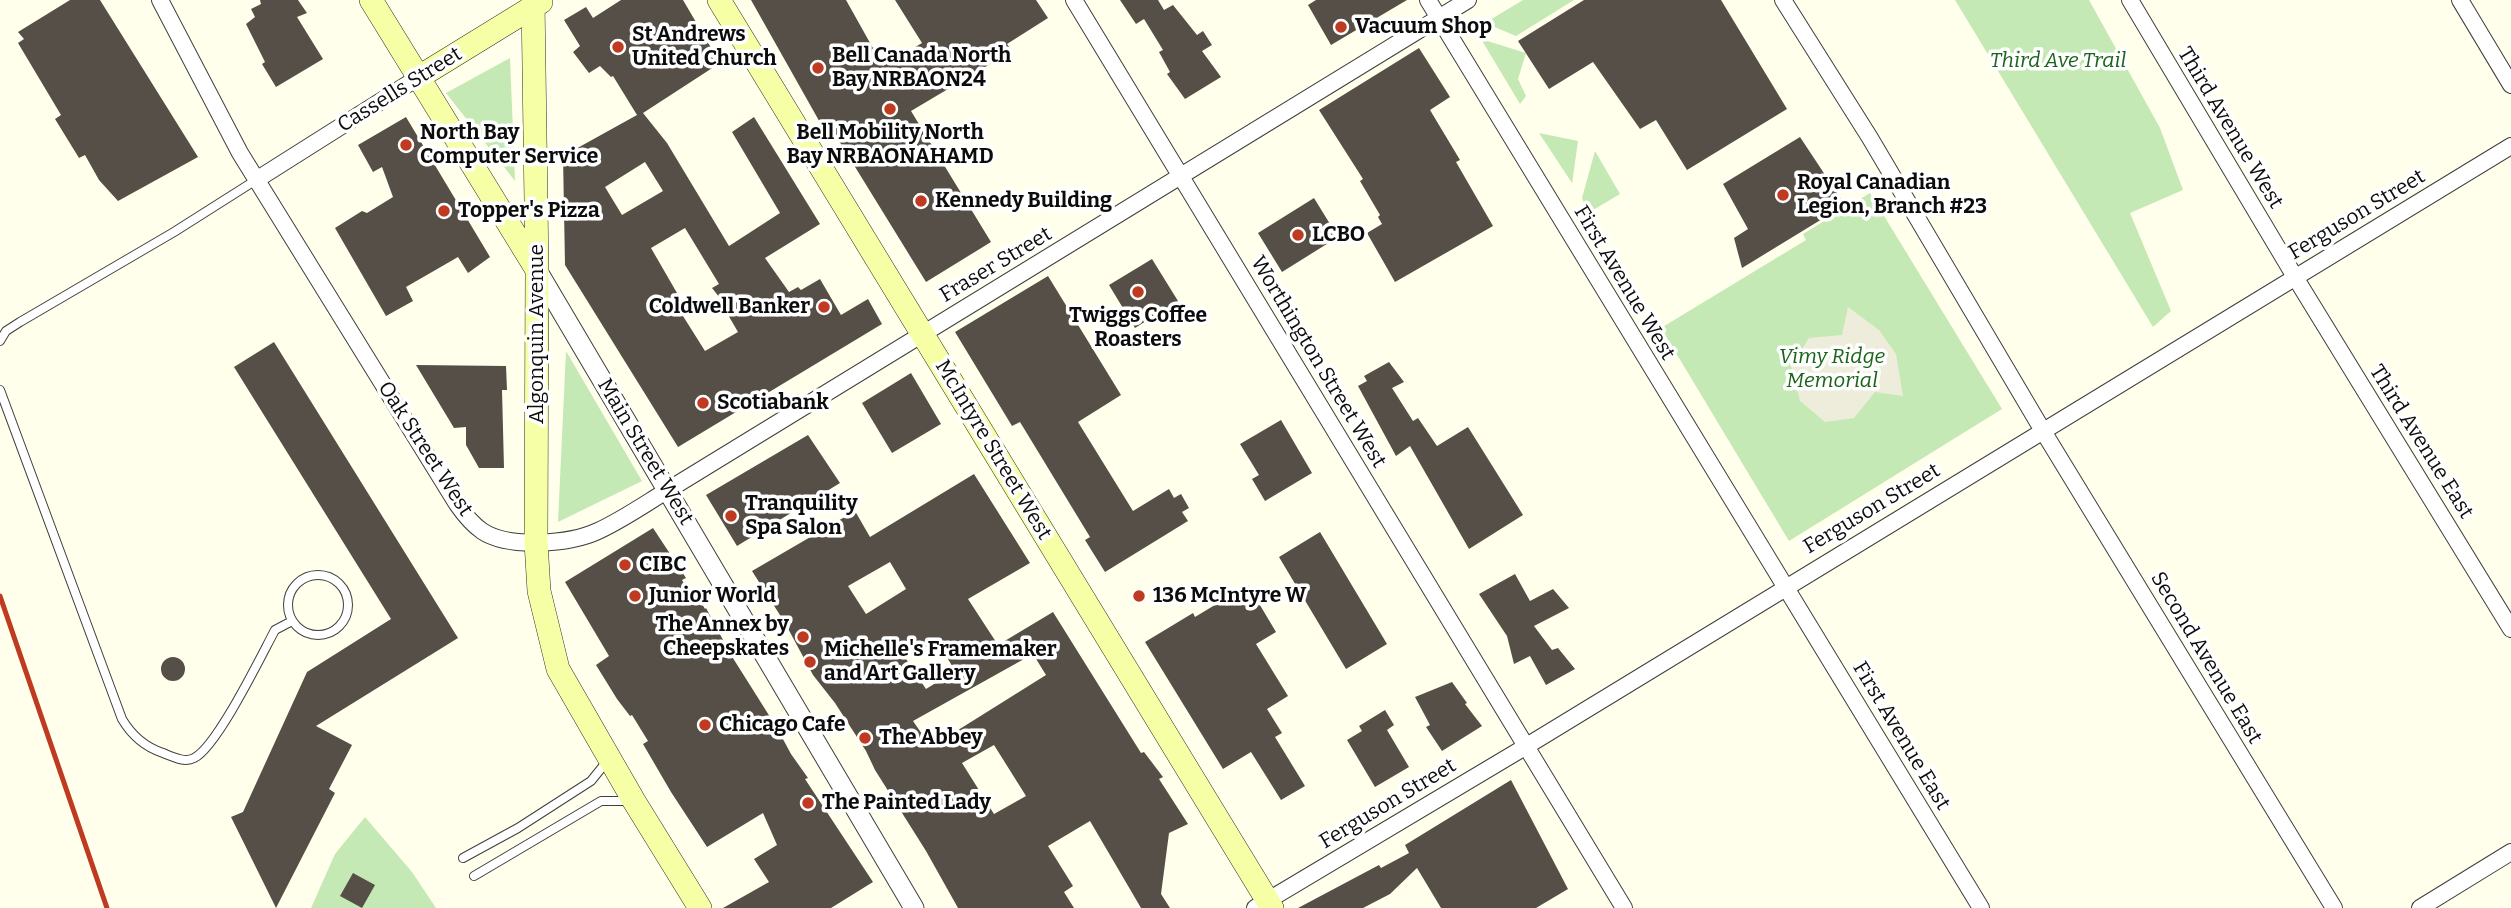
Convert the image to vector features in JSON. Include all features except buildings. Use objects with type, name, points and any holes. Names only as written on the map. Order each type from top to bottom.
[{"type":"main road","name":"Main Street West","points":[[371,0],[537,270]]},
{"type":"main road","name":"McIntyre Street West","points":[[719,0],[1265,906]]},
{"type":"main road","name":"Cassells Street","points":[[419,78],[536,2]]},
{"type":"main road","name":"Algonquin Avenue","points":[[536,2],[536,542]]},
{"type":"main road","points":[[536,542],[539,592],[558,669],[700,908]]},
{"type":"street","name":"Oak Street West","points":[[160,0],[240,153],[457,504],[469,521],[484,533],[508,540],[536,542]]},
{"type":"street","name":"Worthington Street West","points":[[1074,0],[1624,908]]},
{"type":"street","name":"First Avenue West","points":[[1428,0],[1785,586]]},
{"type":"street","name":"Fraser Street","points":[[536,542],[568,540],[598,531],[1468,0]]},
{"type":"street","name":"Second Avenue East","points":[[1783,0],[1870,138],[2043,431],[2334,908]]},
{"type":"street","name":"Third Avenue West","points":[[2130,0],[2295,277]]},
{"type":"street","points":[[2460,0],[2511,85]]},
{"type":"street","name":"Cassells Street","points":[[256,180],[419,78]]},
{"type":"street","name":"Ferguson Street","points":[[1265,906],[1785,586],[2511,146]]},
{"type":"street","name":"Main Street West","points":[[537,270],[914,908]]},
{"type":"street","name":"Third Avenue East","points":[[2295,277],[2511,629]]},
{"type":"street","name":"First Avenue East","points":[[1785,586],[1981,908]]},
{"type":"street","points":[[2420,908],[2511,852]]},
{"type":"lane","points":[[0,341],[6,331],[174,232],[256,180]]},
{"type":"lane","points":[[0,390],[122,719],[137,739],[154,750],[176,758],[187,761],[196,758],[214,741],[275,630],[292,621]]},
{"type":"lane","points":[[312,575],[331,578],[345,592],[347,612],[344,621],[328,634],[308,634],[292,621],[288,603],[295,585],[303,579],[312,575]]},
{"type":"lane","points":[[463,858],[518,828],[591,780],[610,758]]},
{"type":"lane","points":[[474,876],[601,800],[634,801]]},
{"type":"green space","points":[[1523,0],[1574,0],[1516,36],[1485,23]]},
{"type":"green space","name":"Third Ave Trail","points":[[1955,0],[2089,0],[2160,128],[2183,190],[2130,213],[2171,311],[2153,327]]},
{"type":"green space","points":[[1481,39],[1526,53],[1518,79],[1526,96],[1520,104]]},
{"type":"green space","points":[[510,58],[515,181],[446,93]]},
{"type":"green space","points":[[1539,133],[1578,141],[1572,184],[1572,183]]},
{"type":"green space","points":[[1595,151],[1620,194],[1588,213],[1582,198]]},
{"type":"green space","name":"Vimy Ridge Memorial","points":[[1870,193],[2002,409],[1789,541],[1661,328],[1806,240],[1803,234]]},
{"type":"green space","points":[[566,351],[642,481],[558,522]]},
{"type":"green space","points":[[365,817],[412,872],[436,908],[311,908],[335,854]]},
{"type":"shaded area","points":[[1848,307],[1879,330],[1896,354],[1903,396],[1875,392],[1854,418],[1825,422],[1800,401],[1791,366],[1809,338],[1842,335]]},
{"type":"railway","points":[[0,596],[107,908]]},
{"type":"place","name":"Vacuum Shop","points":[[1341,27]]},
{"type":"place","name":"St Andrews United Church","points":[[618,47]]},
{"type":"place","name":"Bell Canada North Bay NRBAON24","points":[[818,68]]},
{"type":"place","name":"Bell Mobility North Bay NRBAONAHAMD","points":[[890,109]]},
{"type":"place","name":"North Bay Computer Service","points":[[406,145]]},
{"type":"place","name":"Royal Canadian Legion, Branch #23","points":[[1783,195]]},
{"type":"place","name":"Kennedy Building","points":[[921,201]]},
{"type":"place","name":"Topper's Pizza","points":[[444,211]]},
{"type":"place","name":"LCBO","points":[[1298,235]]},
{"type":"place","name":"Twiggs Coffee Roasters","points":[[1138,292]]},
{"type":"place","name":"Coldwell Banker","points":[[824,307]]},
{"type":"place","name":"Scotiabank","points":[[703,403]]},
{"type":"place","name":"Tranquility Spa Salon","points":[[731,516]]},
{"type":"place","name":"CIBC","points":[[625,565]]},
{"type":"place","name":"Junior World","points":[[635,596]]},
{"type":"place","name":"136 McIntyre W","points":[[1139,596]]},
{"type":"place","name":"The Annex by Cheepskates","points":[[803,637]]},
{"type":"place","name":"Michelle's Framemaker and Art Gallery","points":[[810,662]]},
{"type":"place","name":"Chicago Cafe","points":[[705,725]]},
{"type":"place","name":"The Abbey","points":[[865,738]]},
{"type":"place","name":"The Painted Lady","points":[[808,803]]}]
